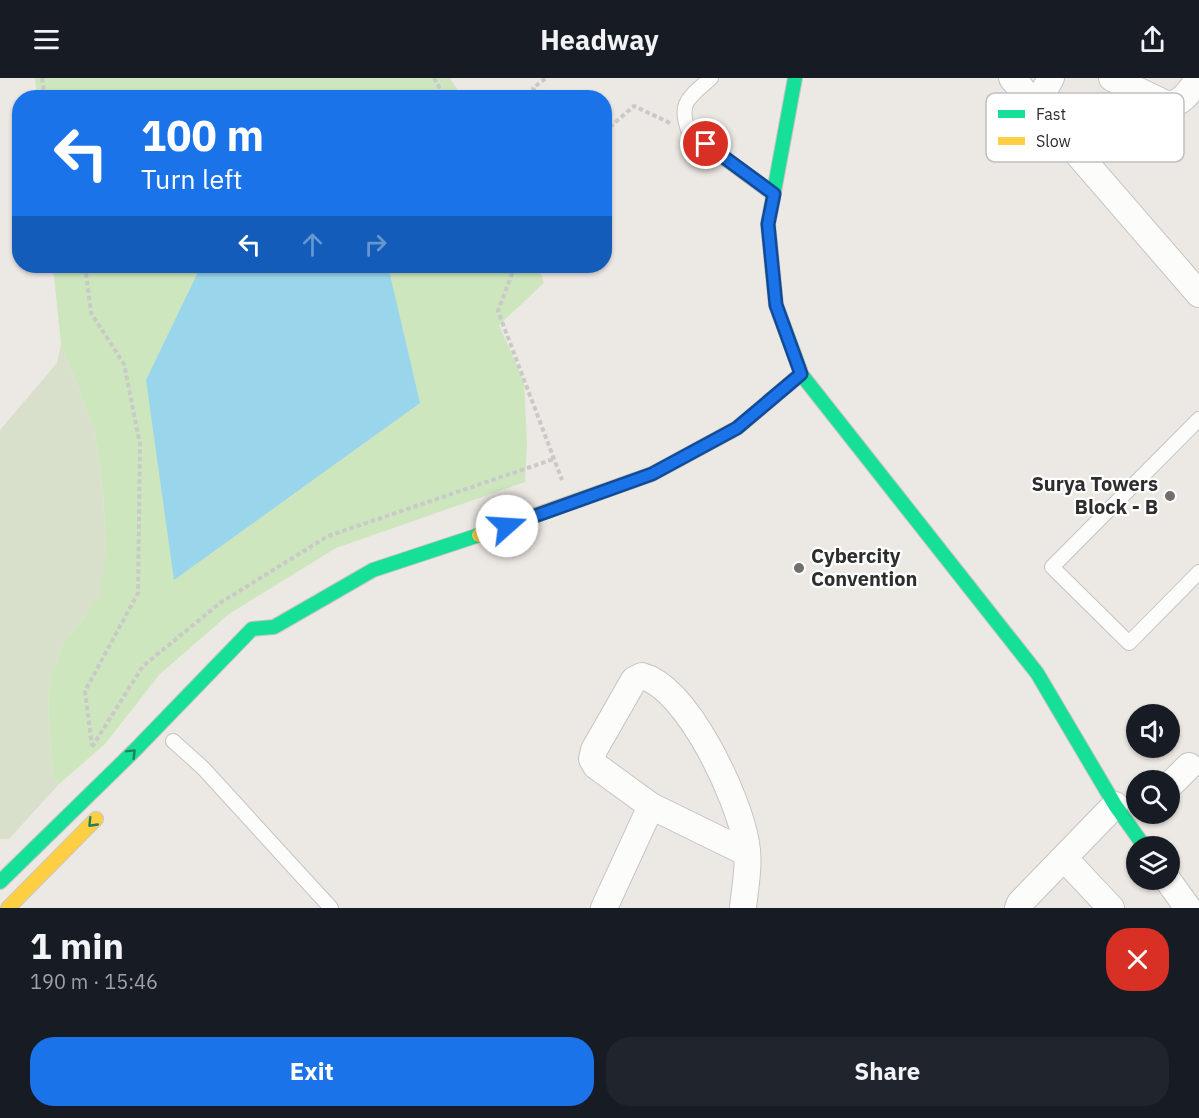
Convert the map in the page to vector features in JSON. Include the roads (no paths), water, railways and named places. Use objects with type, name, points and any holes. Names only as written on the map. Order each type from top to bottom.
[{"type":"street","points":[[795,78],[768,224],[776,305],[801,374],[1037,673],[1126,811]]},
{"type":"street","points":[[1025,88],[1051,78]]},
{"type":"street","points":[[1112,78],[1143,93]]},
{"type":"street","points":[[1184,98],[1199,78]]},
{"type":"street","points":[[1088,162],[1199,294]]},
{"type":"street","points":[[0,882],[113,772],[252,629],[274,627],[374,570],[652,474],[737,428],[801,374]]},
{"type":"street","points":[[266,645],[274,627]]},
{"type":"street","points":[[743,908],[747,853],[746,841],[730,795],[709,748],[684,708],[665,688],[642,676],[634,680],[594,750],[592,759],[596,766],[651,806],[747,853]]},
{"type":"street","points":[[1180,775],[1189,766]]},
{"type":"street","points":[[604,908],[651,806]]},
{"type":"street","points":[[8,908],[106,809]]},
{"type":"street","points":[[1018,908],[1020,903],[1064,858],[1126,815]]},
{"type":"street","points":[[1064,858],[1111,908]]},
{"type":"street","points":[[1175,890],[1188,908]]},
{"type":"lane","points":[[711,78],[688,99],[684,108],[689,132],[774,194]]},
{"type":"lane","points":[[1199,419],[1052,567],[1130,644],[1199,572]]},
{"type":"lane","points":[[172,741],[203,768],[331,908]]},
{"type":"water","points":[[198,273],[390,273],[420,403],[174,580],[146,380]]},
{"type":"place","name":"Surya Towers Block - B","points":[[1170,496]]},
{"type":"place","name":"Cybercity Convention","points":[[799,568]]}]
